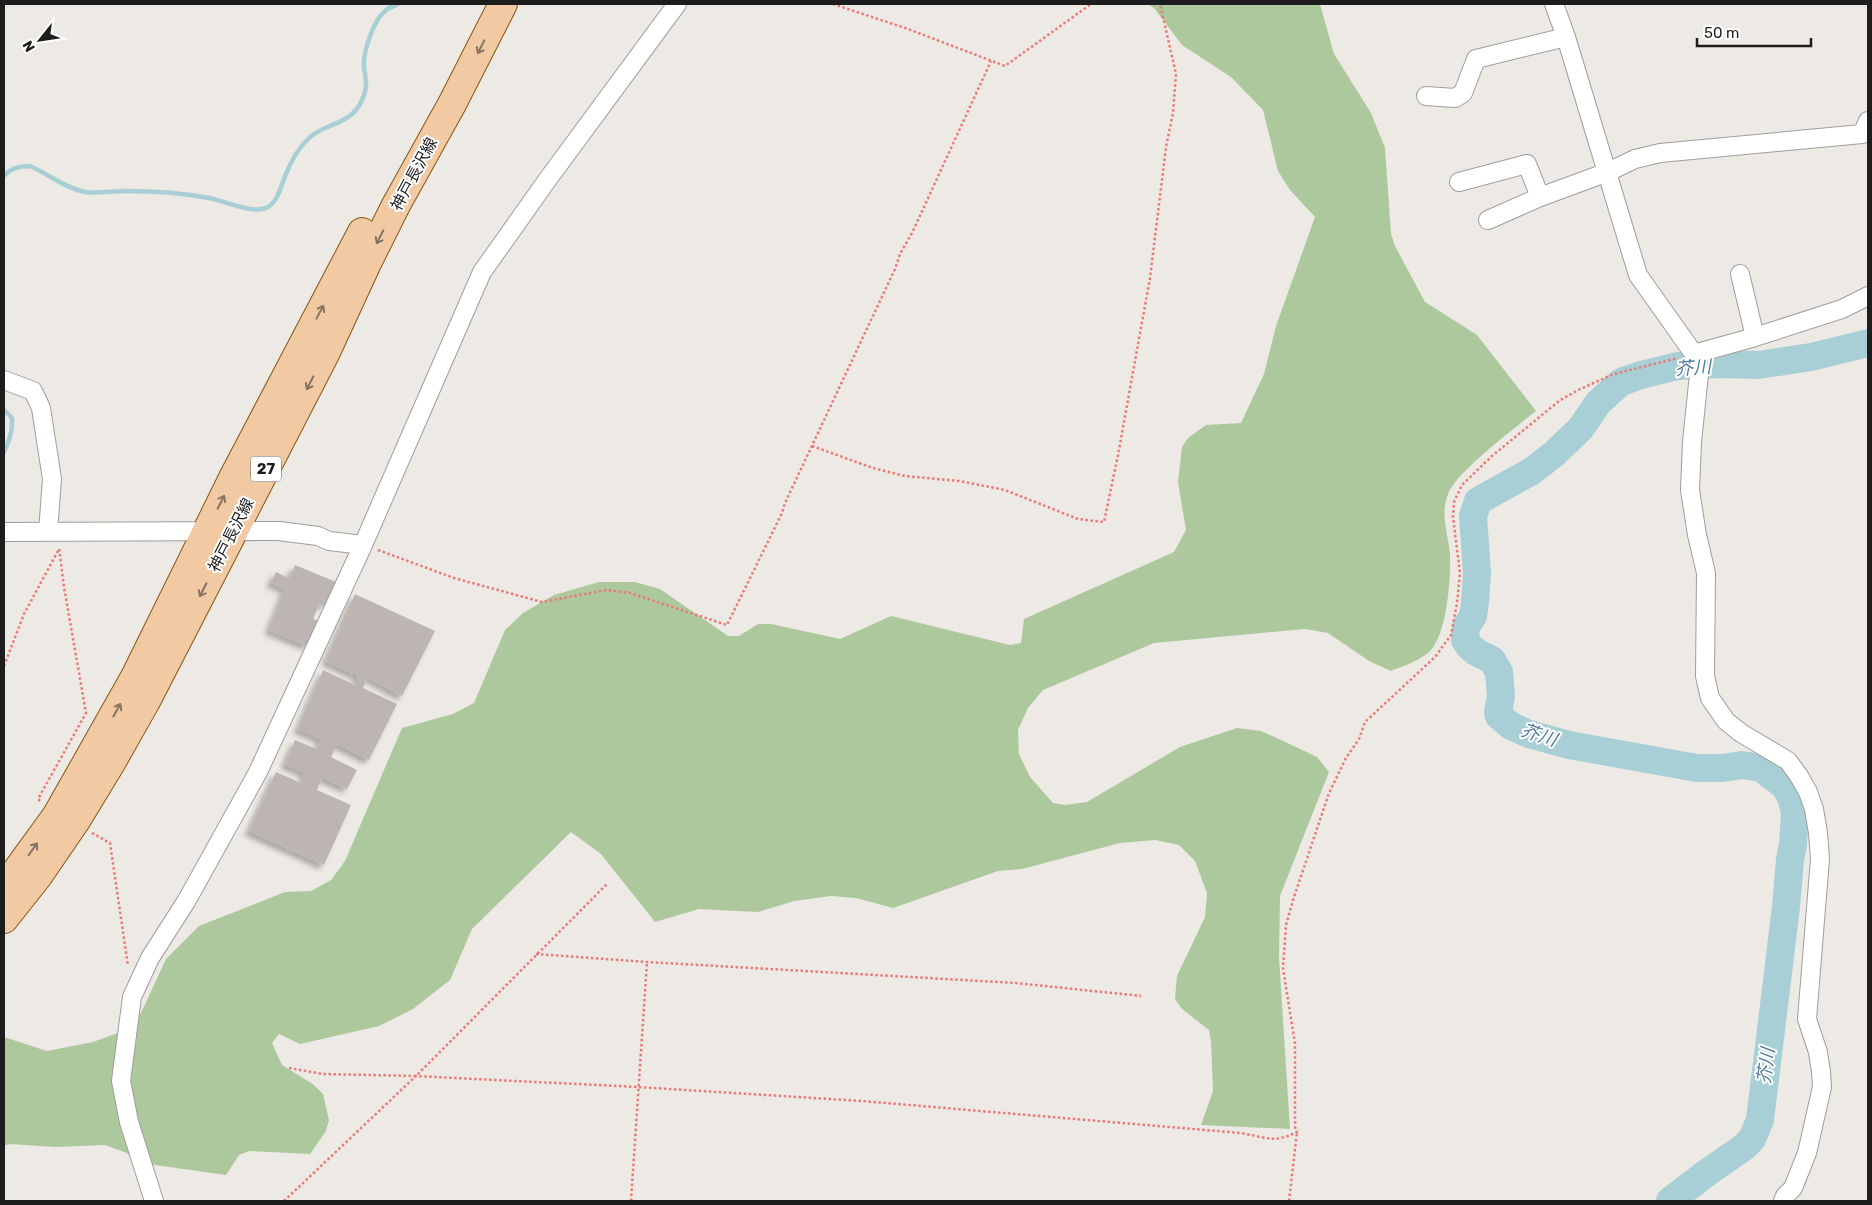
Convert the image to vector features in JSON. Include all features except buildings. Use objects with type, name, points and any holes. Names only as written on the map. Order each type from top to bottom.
[{"type":"main road","name":"神戸長沢線","points":[[4,919],[38,876],[206,531],[482,4]]},
{"type":"main road","name":"神戸長沢線","points":[[4,888],[67,817],[111,763],[146,702],[326,352],[396,205],[452,104],[503,4]]},
{"type":"street","points":[[154,1201],[129,1122],[121,1081],[132,997],[150,958],[187,900],[258,772],[363,545],[482,272],[548,178],[677,4]]},
{"type":"street","points":[[1554,4],[1608,172],[1638,275],[1696,363],[1690,490],[1697,535],[1706,573],[1705,676],[1710,698],[1726,721],[1741,733],[1788,761],[1808,792],[1814,809],[1820,859],[1806,1019],[1818,1052],[1822,1072],[1822,1087],[1807,1154],[1793,1188],[1783,1201]]},
{"type":"street","points":[[1426,96],[1454,98],[1463,93],[1476,59],[1566,37]]},
{"type":"street","points":[[1488,220],[1540,197],[1608,172],[1635,159],[1660,153],[1862,134],[1868,121]]},
{"type":"street","points":[[1459,182],[1527,164],[1540,197]]},
{"type":"street","points":[[1740,274],[1755,337]]},
{"type":"street","points":[[1696,363],[1755,337],[1842,309],[1868,296]]},
{"type":"street","points":[[4,380],[33,391],[41,408],[52,479],[48,532]]},
{"type":"street","points":[[4,532],[279,531],[363,545]]},
{"type":"path","points":[[833,4],[908,29],[1005,66],[1090,4]]},
{"type":"path","points":[[812,446],[873,468],[905,476],[959,481],[1005,490],[1078,519],[1104,522],[1120,446],[1150,278],[1166,147],[1173,113],[1176,74],[1160,4]]},
{"type":"path","points":[[363,545],[454,578],[542,602],[606,590],[630,593],[727,625],[782,513],[991,61]]},
{"type":"path","points":[[1289,1201],[1297,1132],[1295,1127],[1295,1044],[1283,968],[1288,917],[1328,793],[1346,758],[1359,738],[1365,722],[1436,657],[1451,635],[1458,603],[1460,573],[1453,517],[1454,502],[1462,485],[1524,428],[1559,401],[1580,389],[1636,367],[1696,363]]},
{"type":"path","points":[[4,666],[24,614],[60,547],[64,587],[86,713],[38,800],[110,843],[132,997]]},
{"type":"path","points":[[284,1201],[416,1076],[607,884]]},
{"type":"path","points":[[536,954],[1016,983],[1141,996]]},
{"type":"path","points":[[631,1201],[637,1087],[647,962]]},
{"type":"path","points":[[289,1068],[323,1074],[416,1076],[637,1087],[862,1101],[1246,1134],[1275,1140],[1283,1139],[1297,1132]]},
{"type":"green space","points":[[1148,4],[1320,4],[1334,54],[1371,113],[1385,148],[1391,234],[1395,246],[1425,302],[1477,335],[1536,411],[1462,474],[1448,494],[1445,509],[1445,524],[1450,554],[1447,606],[1435,644],[1421,658],[1391,671],[1369,661],[1328,633],[1305,629],[1154,643],[1043,690],[1028,708],[1018,730],[1019,754],[1030,777],[1053,803],[1065,805],[1087,802],[1180,747],[1237,728],[1261,731],[1317,757],[1329,772],[1280,896],[1279,957],[1290,1129],[1201,1125],[1213,1091],[1209,1030],[1182,1009],[1175,999],[1177,976],[1205,917],[1207,893],[1195,861],[1179,845],[1155,840],[1120,843],[1022,869],[998,871],[893,908],[856,898],[831,896],[794,901],[758,912],[699,909],[655,922],[601,854],[571,832],[472,929],[450,980],[413,1009],[379,1026],[300,1044],[279,1034],[272,1043],[282,1065],[314,1085],[323,1094],[329,1120],[326,1131],[310,1154],[249,1151],[239,1155],[226,1175],[134,1162],[127,1153],[105,1145],[56,1147],[9,1144],[4,1146],[4,1037],[47,1051],[93,1042],[126,1030],[141,1013],[166,959],[199,926],[285,892],[311,891],[331,880],[345,861],[402,728],[453,714],[474,703],[505,630],[523,613],[554,595],[599,582],[635,582],[660,589],[728,636],[739,636],[758,624],[771,624],[840,639],[891,616],[1010,645],[1021,643],[1024,619],[1174,552],[1186,530],[1178,482],[1182,447],[1188,438],[1206,425],[1241,423],[1264,374],[1276,326],[1315,217],[1290,190],[1278,171],[1263,110],[1231,77],[1182,45],[1154,8]]},
{"type":"waterway","points":[[4,176],[16,168],[30,166],[64,184],[85,192],[147,191],[209,198],[247,208],[262,209],[268,207],[277,196],[290,164],[304,143],[314,134],[344,120],[357,108],[366,88],[364,61],[370,37],[381,16],[388,9],[398,4]]},
{"type":"waterway","name":"芥川","points":[[1670,1201],[1744,1147],[1752,1139],[1760,1120],[1793,845],[1795,812],[1791,797],[1785,786],[1761,768],[1742,765],[1723,768],[1697,768],[1569,745],[1529,734],[1511,726],[1499,716],[1501,696],[1499,672],[1492,660],[1476,652],[1465,640],[1466,627],[1473,616],[1477,573],[1473,516],[1478,501],[1532,471],[1554,454],[1581,428],[1598,403],[1621,382],[1678,366],[1758,365],[1811,357],[1868,343]]},
{"type":"waterway","points":[[4,410],[12,418],[10,436],[4,452]]}]
